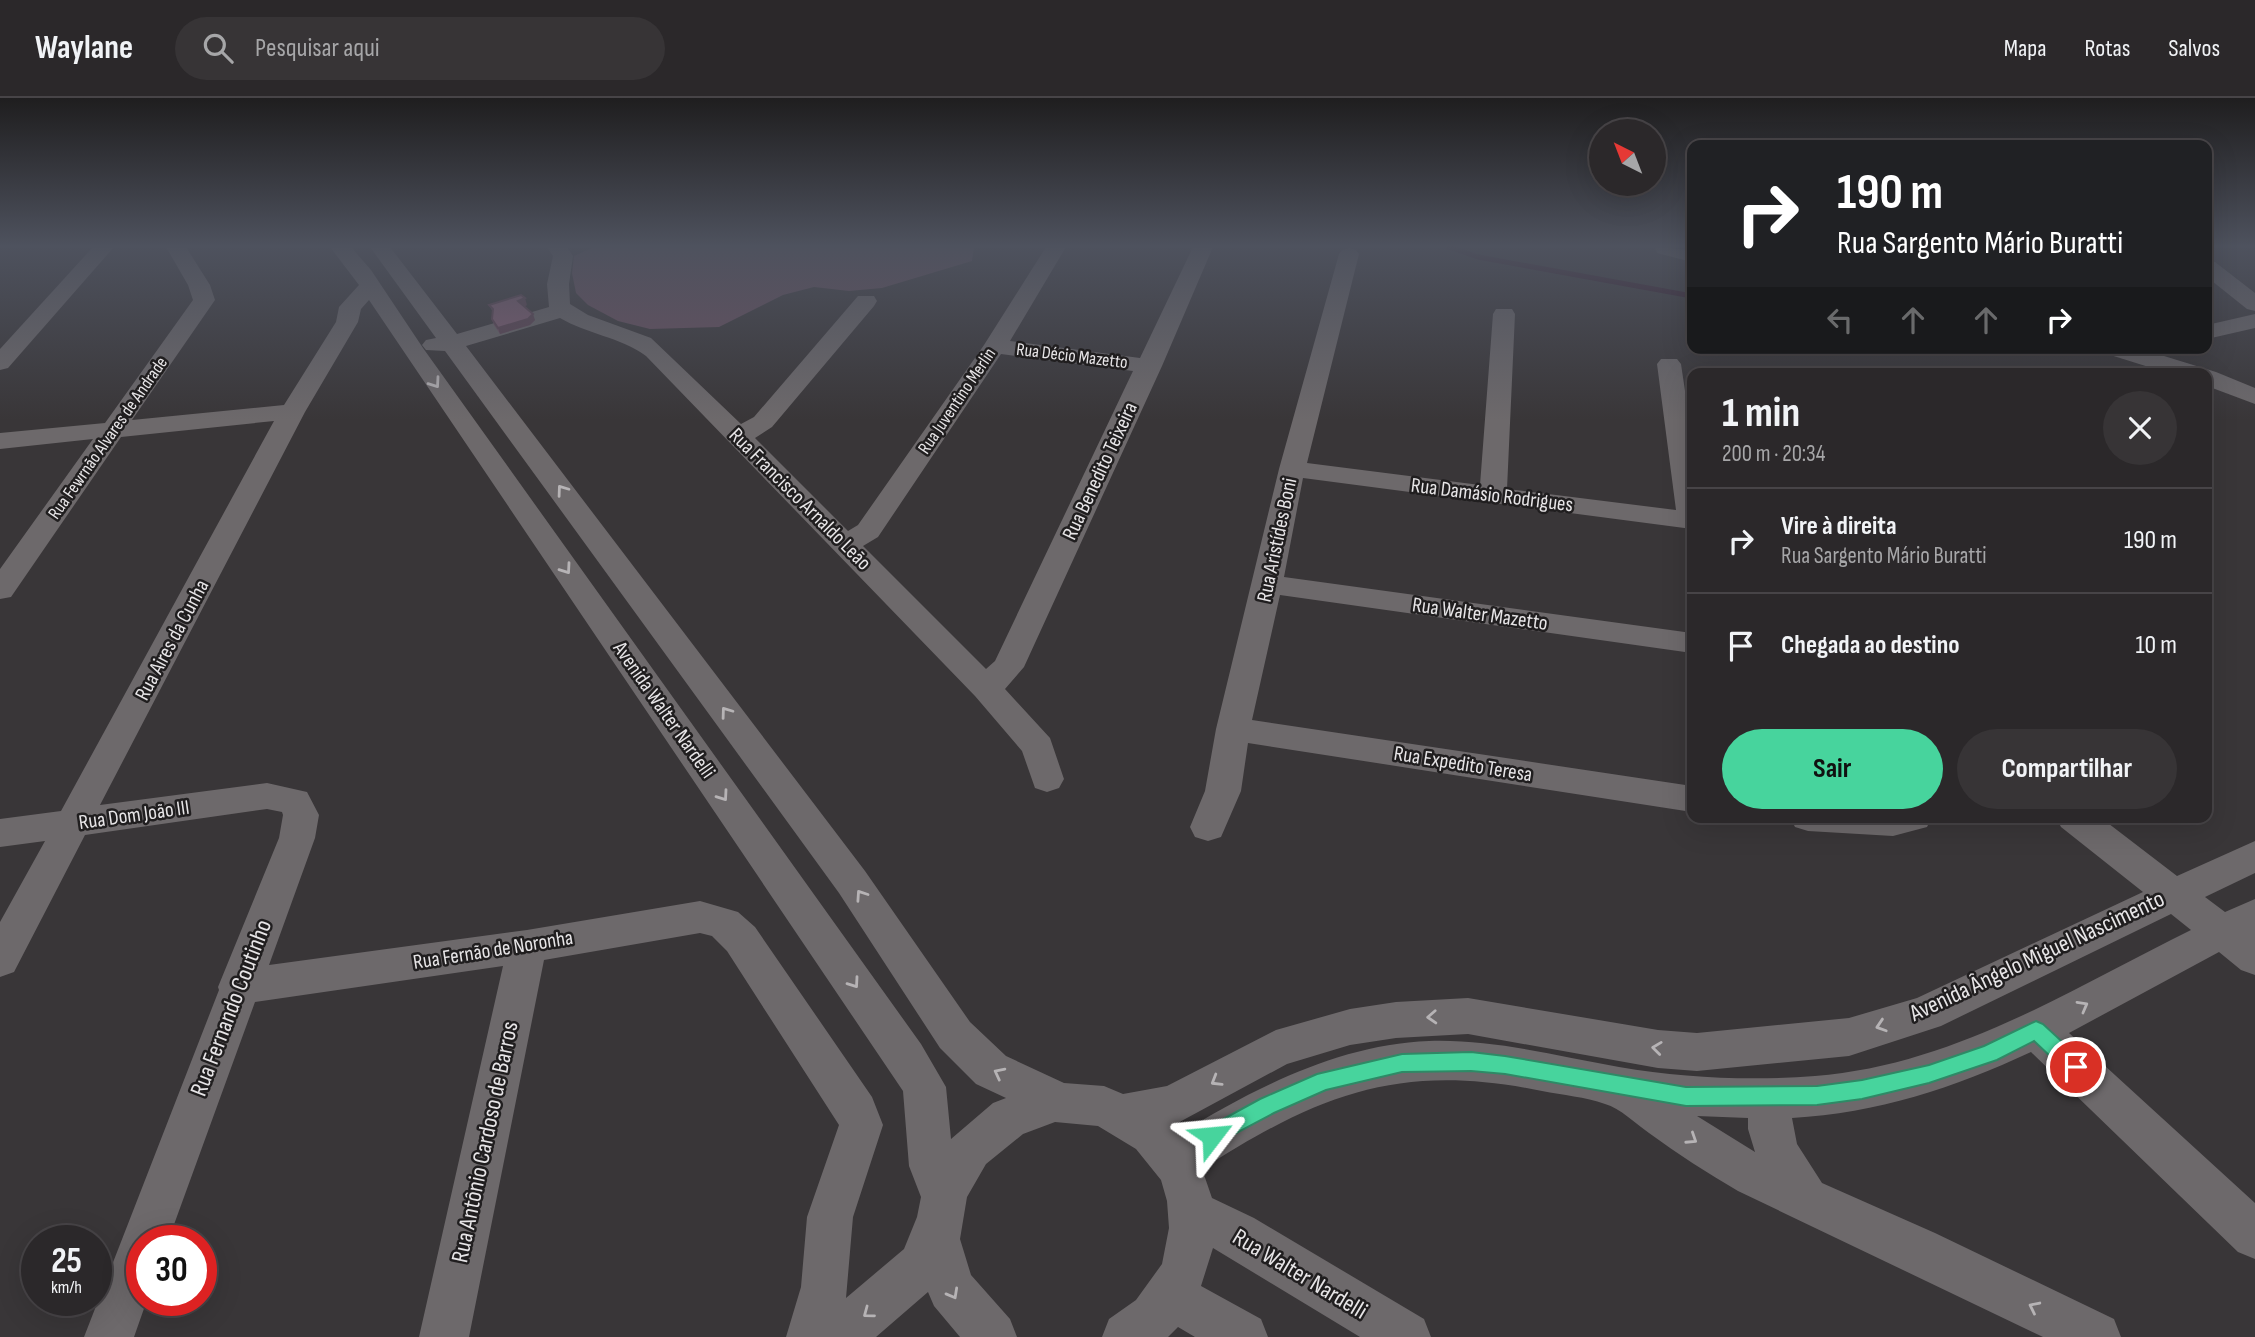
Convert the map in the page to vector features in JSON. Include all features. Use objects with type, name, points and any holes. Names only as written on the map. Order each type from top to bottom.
[{"type":"street","points":[[0,333],[26,305]]},
{"type":"street","points":[[0,363],[52,305]]},
{"type":"street","name":"Rua Fewrnão Alvares de Andrade","points":[[0,590],[201,305]]},
{"type":"street","points":[[424,305],[852,882],[955,1035],[991,1070],[1061,1103]]},
{"type":"street","points":[[383,307],[424,343],[442,345],[563,309],[563,305]]},
{"type":"street","points":[[738,437],[762,422],[864,305]]},
{"type":"street","name":"Rua Juventino Merlin","points":[[846,544],[868,531],[1020,305]]},
{"type":"street","name":"Rua Benedito Teixeira","points":[[986,688],[1008,667],[1177,305]]},
{"type":"street","name":"Rua Aristídes Boni","points":[[1208,827],[1223,791],[1234,729],[1292,469],[1336,305]]},
{"type":"street","name":"Rua Aires da Cunha","points":[[0,960],[292,412],[347,322],[383,307]]},
{"type":"street","name":"Avenida Walter Nardelli","points":[[383,307],[906,1057],[924,1087],[932,1166],[940,1208],[936,1238],[941,1268],[953,1296],[971,1320],[992,1337]]},
{"type":"street","name":"Rua Francisco Arnaldo Leão","points":[[563,309],[647,345],[986,688],[1038,747],[1047,779]]},
{"type":"street","points":[[1493,495],[1504,314]]},
{"type":"street","points":[[2212,331],[2255,321]]},
{"type":"street","name":"Rua Décio Mazetto","points":[[995,346],[1150,366]]},
{"type":"street","points":[[2135,354],[2179,368]]},
{"type":"street","points":[[1669,364],[1687,487]]},
{"type":"street","points":[[2212,379],[2255,397]]},
{"type":"street","points":[[0,441],[117,427],[292,412]]},
{"type":"street","name":"Rua Damásio Rodrigues","points":[[1292,469],[1687,520]]},
{"type":"street","name":"Rua Walter Mazetto","points":[[1268,584],[1687,642]]},
{"type":"street","name":"Rua Expedito Teresa","points":[[1234,729],[1687,798]]},
{"type":"street","name":"Rua Dom João III","points":[[0,833],[267,796]]},
{"type":"street","name":"Rua Fernando Coutinho","points":[[150,1225],[296,838],[301,816],[294,801],[267,796]]},
{"type":"street","points":[[2082,823],[2171,894],[2238,923],[2255,958]]},
{"type":"street","name":"Avenida Ângelo Miguel Nascimento","points":[[1123,1114],[1173,1105],[1276,1049],[1350,1027],[1396,1020],[1468,1016],[1658,1049],[1697,1052],[1849,1037],[1926,1013],[2255,856]]},
{"type":"street","name":"Rua Fernão de Noronha","points":[[238,987],[527,946],[700,917],[724,923],[741,939],[858,1111],[861,1125],[830,1217],[825,1287],[811,1337]]},
{"type":"street","points":[[1175,1161],[1221,1131],[1294,1093],[1324,1081],[1402,1063],[1471,1061],[1505,1065],[1686,1097],[1817,1096],[1891,1084],[1990,1053],[2238,923]]},
{"type":"street","name":"Rua Antônio Cardoso de Barros","points":[[444,1337],[527,946]]},
{"type":"street","points":[[2036,1030],[2255,1235]]},
{"type":"street","points":[[1616,1086],[1715,1154],[2096,1337]]},
{"type":"street","points":[[1769,1096],[1770,1129],[1779,1155],[1806,1199]]},
{"type":"street","points":[[836,1337],[884,1300],[921,1266],[940,1208],[969,1148],[992,1128],[1018,1113],[1047,1104],[1061,1103],[1092,1104],[1123,1114],[1161,1141],[1183,1176],[1192,1212],[1192,1240],[1185,1269],[1171,1296],[1154,1317],[1127,1337]]},
{"type":"street","name":"Rua Walter Nardelli","points":[[1192,1212],[1237,1235],[1406,1337]]},
{"type":"street","points":[[109,1337],[126,1291]]},
{"type":"street","points":[[1171,1296],[1243,1337]]},
{"type":"shaded area","points":[[588,305],[763,305],[719,327],[650,329],[618,321]]},
{"type":"building","points":[[489,305],[522,305],[533,314],[528,319],[498,328],[492,319],[493,309]]},
{"type":"route","points":[[1212,1136],[1267,1106],[1324,1081],[1402,1063],[1471,1061],[1505,1065],[1686,1097],[1817,1096],[1891,1084],[1929,1074],[1990,1053],[2036,1030],[2076,1067]]}]
